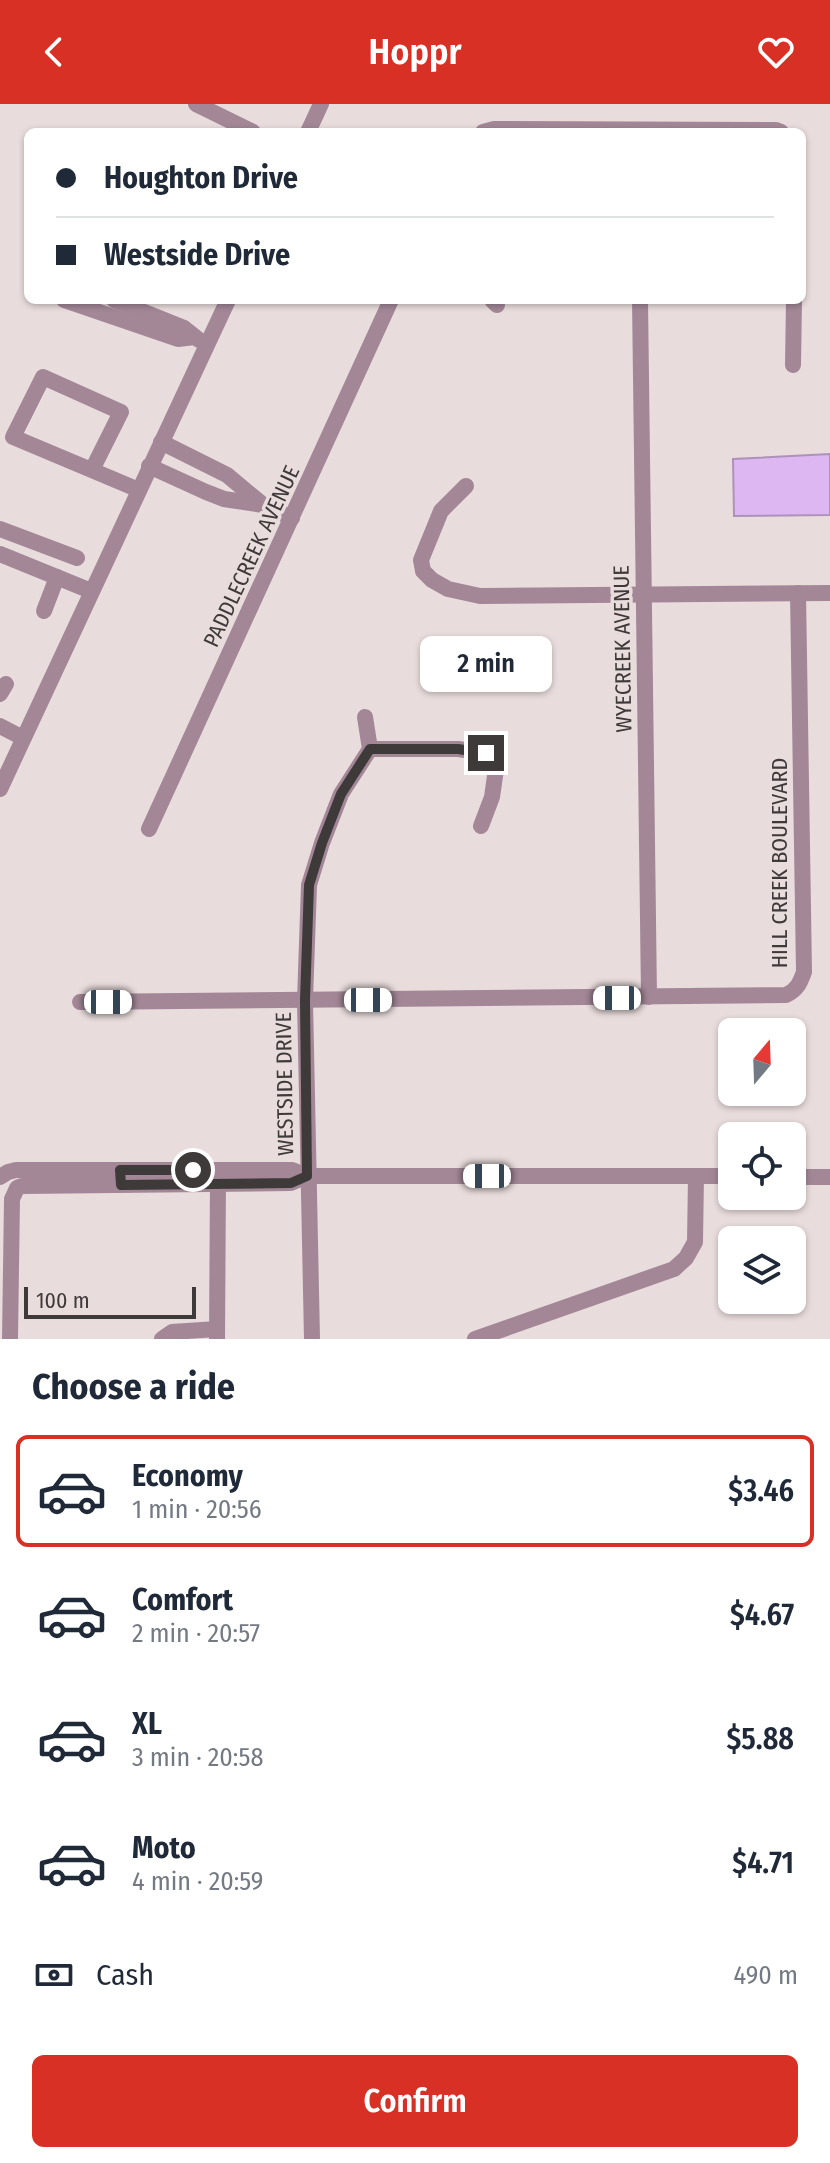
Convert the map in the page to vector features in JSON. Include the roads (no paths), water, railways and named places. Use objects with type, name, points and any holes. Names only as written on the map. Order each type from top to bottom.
[{"type":"street","points":[[196,104],[245,128]]},
{"type":"street","points":[[310,128],[321,104]]},
{"type":"street","points":[[76,304],[178,339],[200,341]]},
{"type":"street","points":[[124,304],[184,328],[200,341]]},
{"type":"street","points":[[0,789],[6,758],[23,738],[139,490],[200,341],[225,304]]},
{"type":"street","name":"PADDLECREEK AVENUE","points":[[149,829],[389,304]]},
{"type":"street","name":"WYECREEK AVENUE","points":[[640,304],[649,997]]},
{"type":"street","points":[[793,365],[794,304]]},
{"type":"street","points":[[92,470],[121,412],[43,377],[13,437],[139,490]]},
{"type":"street","points":[[161,442],[227,475],[263,505]]},
{"type":"street","points":[[149,466],[224,499],[263,505],[292,518]]},
{"type":"street","points":[[466,486],[441,511],[421,560],[423,571],[448,589],[480,596],[830,593]]},
{"type":"street","points":[[0,529],[77,558]]},
{"type":"street","points":[[0,554],[91,591]]},
{"type":"street","points":[[44,611],[57,577]]},
{"type":"street","name":"HILL CREEK BOULEVARD","points":[[80,1002],[786,995],[799,986],[804,972],[798,593]]},
{"type":"street","points":[[365,717],[370,749],[458,749],[486,753],[496,769],[492,797],[481,826]]},
{"type":"street","points":[[0,726],[23,738]]},
{"type":"street","name":"WESTSIDE DRIVE","points":[[312,1339],[305,1000],[309,885],[341,794],[370,749]]},
{"type":"street","points":[[15,1192],[0,1176],[16,1170],[121,1178]]},
{"type":"street","points":[[10,1339],[5,1286],[12,1199],[22,1186],[121,1178],[218,1177],[292,1170],[307,1176],[718,1176]]},
{"type":"street","points":[[475,1339],[674,1269],[686,1258],[695,1242],[696,1176]]},
{"type":"street","points":[[162,1339],[172,1332],[217,1334],[218,1177]]},
{"type":"street","points":[[806,1177],[830,1177]]}]
